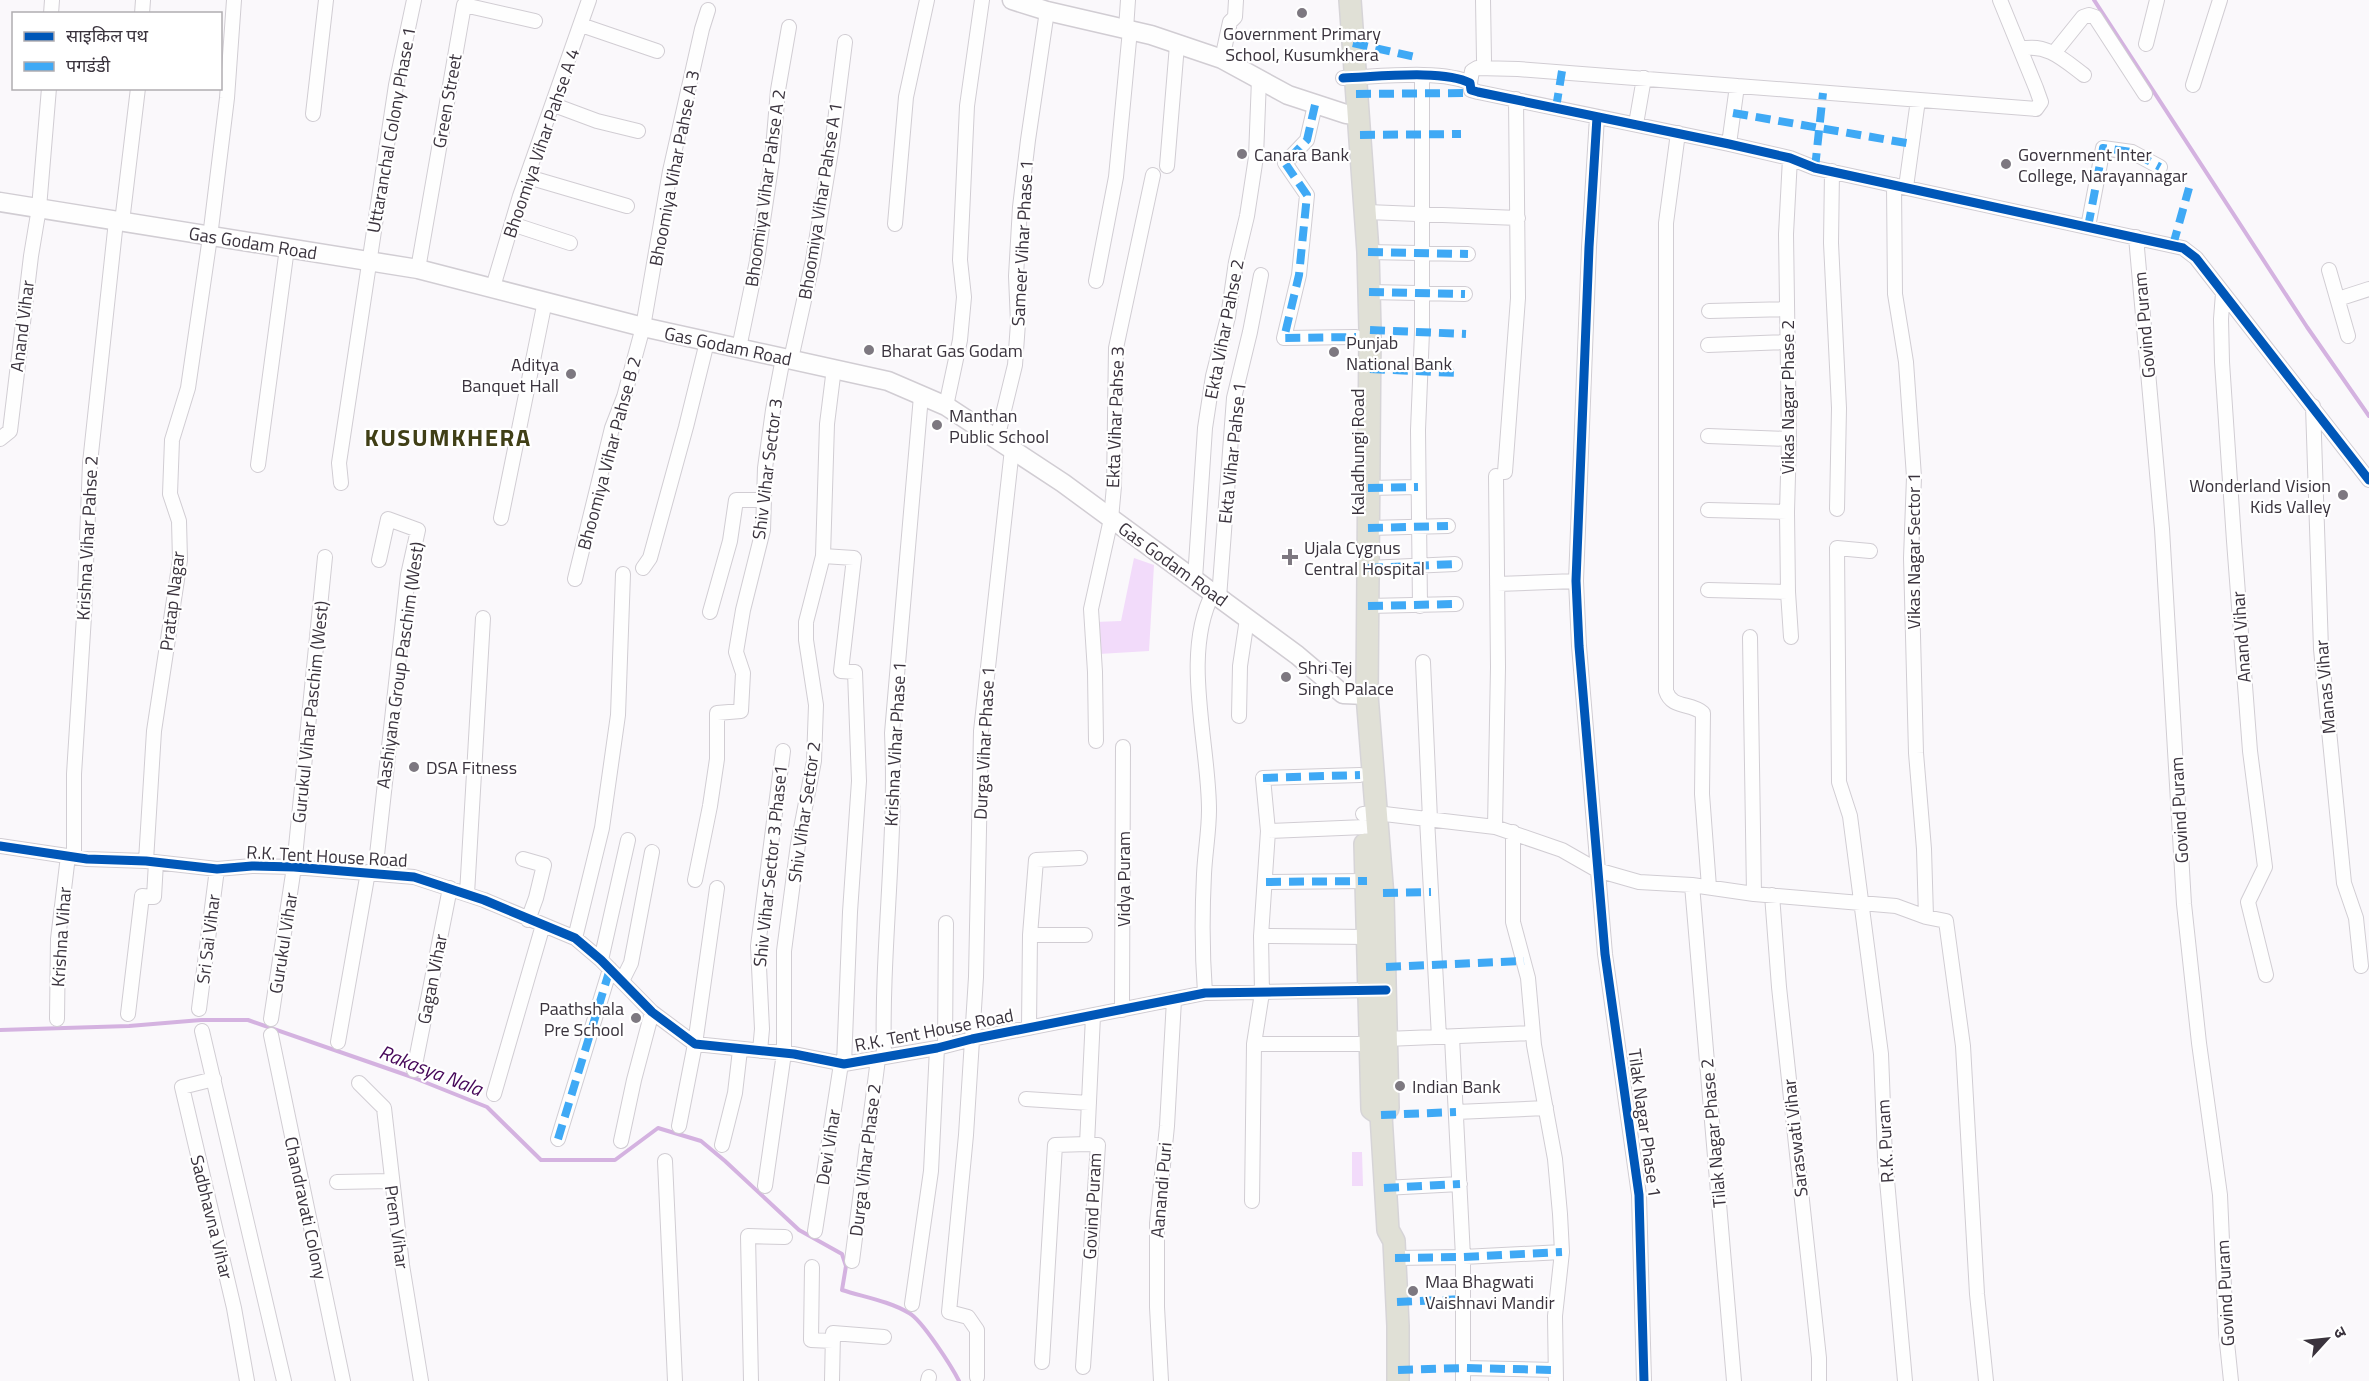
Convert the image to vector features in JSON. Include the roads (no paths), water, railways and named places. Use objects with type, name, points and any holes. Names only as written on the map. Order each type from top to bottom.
[{"type":"main road","points":[[1012,0],[1047,11],[1128,30],[1222,59],[1287,95],[1352,115]]},
{"type":"main road","name":"Kaladhungi Road","points":[[1338,0],[1352,115],[1356,337],[1368,528],[1368,568],[1362,606]]},
{"type":"main road","name":"Kaladhungi Road","points":[[1349,77],[1350,0]]},
{"type":"main road","name":"Kaladhungi Road","points":[[1352,115],[1366,212],[1369,292],[1360,775],[1383,894],[1378,990],[1379,1042],[1372,1109],[1381,1115],[1388,1230],[1394,1241],[1395,1258],[1391,1327],[1384,1381]]},
{"type":"main road","name":"Gas Godam Road","points":[[0,202],[418,269],[643,327],[888,381],[946,406],[1063,483],[1297,655],[1343,694],[1362,696]]},
{"type":"main road","name":"Kaladhungi Road","points":[[1362,696],[1368,818],[1369,937],[1378,990]]},
{"type":"main road","name":"Kaladhungi Road","points":[[1388,1230],[1381,1240],[1398,1381]]},
{"type":"street","name":"Pratap Nagar","points":[[128,1014],[142,896],[154,897],[151,861],[154,731],[180,560],[178,520],[170,494],[172,440],[188,388],[210,237],[227,99],[234,0]]},
{"type":"street","points":[[313,114],[326,0]]},
{"type":"street","name":"Uttaranchal Colony Phase 1","points":[[341,483],[339,463],[369,261],[396,85],[414,0]]},
{"type":"street","name":"Bhoomiya Vihar Pahse A 4","points":[[493,287],[512,224],[589,0]]},
{"type":"street","points":[[894,224],[906,98],[927,0]]},
{"type":"street","points":[[946,406],[960,340],[964,297],[960,260],[967,106],[982,0]]},
{"type":"street","points":[[1096,282],[1116,177],[1128,30],[1128,0]]},
{"type":"street","points":[[1222,59],[1230,22],[1235,17],[1236,0]]},
{"type":"street","points":[[1483,0],[1484,60]]},
{"type":"street","points":[[2000,0],[2041,102],[2036,109],[1562,71],[1477,68],[1472,71],[1471,90],[1729,144],[1790,158],[1832,171],[2183,248],[2196,258],[2313,406],[2363,461],[2369,480]]},
{"type":"street","points":[[2146,44],[2157,0]]},
{"type":"street","points":[[2193,85],[2220,0]]},
{"type":"street","name":"Green Street","points":[[418,269],[464,5],[535,21]]},
{"type":"street","name":"Bhoomiya Vihar Pahse A 3","points":[[643,327],[670,171],[708,10]]},
{"type":"street","name":"Sameer Vihar Phase 1","points":[[1004,444],[1015,365],[1016,276],[1020,207],[1047,11]]},
{"type":"street","points":[[2055,53],[2083,17],[2089,15],[2095,17],[2145,94]]},
{"type":"street","points":[[581,25],[657,51]]},
{"type":"street","name":"Bhoomiya Vihar Pahse A 2","points":[[740,348],[757,261],[772,160],[778,90],[789,27]]},
{"type":"street","name":"Bhoomiya Vihar Pahse A 1","points":[[787,358],[813,260],[832,145],[844,42]]},
{"type":"street","points":[[1167,166],[1177,45]]},
{"type":"street","points":[[2021,49],[2038,47],[2055,53],[2084,75]]},
{"type":"street","points":[[1349,77],[1422,75],[1455,77],[1470,83]]},
{"type":"street","points":[[1420,606],[1418,487],[1422,75]]},
{"type":"street","points":[[1636,124],[1644,78]]},
{"type":"street","name":"Ekta Vihar Pahse 2","points":[[1195,579],[1205,428],[1213,376],[1228,317],[1236,262],[1247,216],[1256,157],[1259,79]]},
{"type":"street","points":[[1729,144],[1737,86]]},
{"type":"street","name":"Anand Vihar","points":[[0,440],[10,431],[39,208],[49,90]]},
{"type":"street","name":"Krishna Vihar Pahse 2","points":[[71,856],[90,463],[119,222],[138,90]]},
{"type":"street","points":[[1495,827],[1500,474],[1518,298],[1516,99]]},
{"type":"street","name":"Vikas Nagar Sector 1","points":[[1918,100],[1900,186],[1895,294],[1906,362],[1914,477],[1911,558],[1916,753],[1924,849],[1926,917]]},
{"type":"street","points":[[554,105],[597,121],[638,131]]},
{"type":"street","points":[[1316,105],[1307,140],[1286,163],[1307,195],[1299,275],[1284,338],[1356,337]]},
{"type":"street","name":"Tilak Nagar Phase 1","points":[[1597,117],[1589,247],[1576,581],[1583,710],[1605,954],[1639,1195],[1644,1381]]},
{"type":"street","points":[[1677,133],[1666,223],[1666,691],[1668,698],[1674,703],[1702,713],[1702,794],[1709,887]]},
{"type":"street","points":[[2088,227],[2103,148],[2132,152],[2160,166]]},
{"type":"street","name":"Vikas Nagar Phase 2","points":[[1790,158],[1786,234],[1786,309],[1789,439],[1788,592],[1791,637]]},
{"type":"street","points":[[1832,171],[1831,243],[1839,408],[1837,509]]},
{"type":"street","name":"Ekta Vihar Pahse 3","points":[[1096,741],[1091,609],[1111,519],[1114,486],[1116,348],[1153,175]]},
{"type":"street","points":[[528,177],[627,206]]},
{"type":"street","points":[[1366,212],[1518,218]]},
{"type":"street","points":[[512,224],[570,243]]},
{"type":"street","name":"Govind Puram","points":[[2136,237],[2162,529],[2184,904],[2220,1195],[2226,1333],[2231,1381]]},
{"type":"street","points":[[258,465],[287,248]]},
{"type":"street","points":[[1368,252],[1468,254]]},
{"type":"street","points":[[2329,270],[2349,336]]},
{"type":"street","name":"Ekta Vihar Pahse 1","points":[[1205,993],[1202,952],[1209,812],[1207,760],[1197,684],[1200,644],[1206,607],[1216,595],[1234,398],[1261,274]]},
{"type":"street","points":[[2338,299],[2369,289]]},
{"type":"street","points":[[1369,292],[1465,294]]},
{"type":"street","name":"Anand Vihar","points":[[2223,293],[2222,362],[2236,564],[2250,751],[2265,867],[2248,902],[2266,975]]},
{"type":"street","points":[[501,518],[545,301]]},
{"type":"street","points":[[1709,311],[1786,309]]},
{"type":"street","name":"Bhoomiya Vihar Pahse B 2","points":[[575,579],[612,428],[624,397],[643,327]]},
{"type":"street","points":[[644,568],[650,558],[686,427],[706,342]]},
{"type":"street","points":[[1708,345],[1787,342]]},
{"type":"street","name":"Shiv Vihar Sector 3","points":[[695,880],[717,759],[717,714],[741,711],[742,673],[736,652],[743,610],[763,530],[765,468],[772,410],[787,358]]},
{"type":"street","name":"Shiv Vihar Sector 2","points":[[765,1186],[784,1053],[784,951],[798,844],[814,761],[816,705],[806,640],[806,622],[823,556],[827,424],[834,368]]},
{"type":"street","name":"Krishna Vihar Phase 1","points":[[881,1058],[887,943],[892,733],[914,507],[921,396]]},
{"type":"street","name":"Manas Vihar","points":[[2313,406],[2321,649],[2344,883],[2356,918],[2361,966]]},
{"type":"street","points":[[1708,436],[1789,439]]},
{"type":"street","name":"Durga Vihar Phase 1","points":[[977,1377],[977,1330],[968,1317],[949,1312],[966,1135],[976,977],[981,731],[1004,444]]},
{"type":"street","points":[[1365,476],[1418,487]]},
{"type":"street","points":[[710,612],[730,541],[736,500],[764,501]]},
{"type":"street","points":[[1708,510],[1787,512]]},
{"type":"street","name":"Aashiyana Group Paschim (West)","points":[[372,872],[408,574],[418,530],[388,519],[379,560]]},
{"type":"street","points":[[1368,528],[1448,526]]},
{"type":"street","name":"R.K. Puram","points":[[1870,551],[1837,548],[1839,782],[1848,805],[1881,1054],[1885,1158],[1905,1381]]},
{"type":"street","name":"Gurukul Vihar Paschim (West)","points":[[294,867],[325,556]]},
{"type":"street","name":"Devi Vihar","points":[[815,1231],[843,1064],[859,781],[855,672],[841,671],[854,558],[823,556]]},
{"type":"street","points":[[1368,568],[1455,564]]},
{"type":"street","points":[[575,938],[602,828],[618,715],[623,574]]},
{"type":"street","points":[[1497,584],[1576,581]]},
{"type":"street","points":[[1708,590],[1788,592]]},
{"type":"street","points":[[1362,606],[1456,604]]},
{"type":"street","points":[[467,894],[483,618]]},
{"type":"street","points":[[1239,716],[1240,666],[1246,619]]},
{"type":"street","points":[[1750,637],[1754,894]]},
{"type":"street","points":[[1423,662],[1429,819],[1446,1037],[1456,1112],[1463,1257],[1464,1375],[1555,1376],[1555,1316],[1562,1252],[1555,1159],[1533,1033],[1528,978],[1513,922],[1513,832]]},
{"type":"street","name":"Vidya Puram","points":[[1122,1010],[1123,747]]},
{"type":"street","name":"Shiv Vihar Sector 3 Phase1","points":[[760,1051],[762,1029],[758,946],[783,752]]},
{"type":"street","points":[[1252,1201],[1254,1044],[1262,993],[1261,936],[1268,831],[1263,778],[1360,775]]},
{"type":"street","points":[[1268,831],[1368,818],[1429,819],[1495,827],[1562,850],[1597,870],[1639,882],[1692,885],[1754,894],[1860,901],[1896,906],[1926,917],[1946,921],[1963,1046],[1977,1294],[1986,1381]]},
{"type":"street","points":[[558,1139],[606,964],[628,840]]},
{"type":"street","name":"R.K. Tent House Road","points":[[0,846],[71,856],[151,861],[217,869],[252,866],[294,867],[414,877],[467,894],[575,938],[606,964],[652,1012],[695,1044],[784,1053],[843,1064],[941,1047],[1205,993],[1378,990]]},
{"type":"street","points":[[622,981],[631,963],[652,852]]},
{"type":"street","name":"Krishna Vihar","points":[[57,1019],[58,939],[71,856]]},
{"type":"street","points":[[1029,1028],[1030,935],[1036,860],[1080,858]]},
{"type":"street","points":[[523,859],[544,865],[528,920]]},
{"type":"street","name":"Gurukul Vihar","points":[[271,1019],[294,867]]},
{"type":"street","name":"Sri Sai Vihar","points":[[199,1010],[217,869]]},
{"type":"street","points":[[339,1042],[372,872]]},
{"type":"street","points":[[1266,882],[1367,880]]},
{"type":"street","name":"Tilak Nagar Phase 2","points":[[1692,885],[1734,1381]]},
{"type":"street","name":"Gagan Vihar","points":[[414,1070],[450,888]]},
{"type":"street","points":[[679,1126],[695,1044],[717,888]]},
{"type":"street","name":"Saraswati Vihar","points":[[1772,895],[1779,987],[1818,1347],[1819,1381]]},
{"type":"street","points":[[912,1304],[931,1171],[941,1047],[946,923]]},
{"type":"street","points":[[494,1094],[543,925]]},
{"type":"street","points":[[1030,935],[1085,935]]},
{"type":"street","points":[[1261,936],[1369,937]]},
{"type":"street","name":"Aanandi Puri","points":[[1161,1381],[1157,1307],[1157,1223],[1167,1126],[1174,1000]]},
{"type":"street","points":[[621,1141],[652,1012]]},
{"type":"street","name":"Govind Puram","points":[[1083,1367],[1098,1145],[1087,1144],[1093,1016]]},
{"type":"street","points":[[202,1031],[284,1381]]},
{"type":"street","points":[[1254,1044],[1379,1042],[1533,1033]]},
{"type":"street","name":"Chandravati Colony","points":[[271,1035],[343,1381]]},
{"type":"street","points":[[722,1144],[735,1092],[740,1050]]},
{"type":"street","name":"Durga Vihar Phase 2","points":[[852,1261],[862,1168],[881,1058]]},
{"type":"street","name":"Sadbhavna Vihar","points":[[214,1079],[182,1087],[234,1308],[247,1381]]},
{"type":"street","name":"Prem Vihar","points":[[359,1083],[384,1108],[391,1180],[421,1381]]},
{"type":"street","points":[[1026,1100],[1089,1103]]},
{"type":"street","points":[[1456,1112],[1546,1108]]},
{"type":"street","points":[[1042,1362],[1054,1144],[1087,1144]]},
{"type":"street","points":[[665,1161],[675,1381]]},
{"type":"street","points":[[337,1182],[391,1180]]},
{"type":"street","points":[[1384,1188],[1460,1184]]},
{"type":"street","points":[[751,1381],[748,1236],[785,1237]]},
{"type":"street","points":[[1395,1258],[1562,1252]]},
{"type":"street","points":[[812,1267],[811,1340],[833,1341]]},
{"type":"street","points":[[832,1381],[833,1333],[884,1337]]},
{"type":"waterway","points":[[2094,0],[2307,327],[2369,416]]},
{"type":"waterway","name":"Rakasya Nala","points":[[0,1030],[129,1026],[201,1020],[248,1020],[412,1077],[487,1107],[541,1160],[615,1160],[658,1128],[701,1141],[799,1230],[842,1254],[846,1266],[842,1290],[893,1305],[915,1317],[936,1344],[959,1381]]},
{"type":"place","name":"Government Primary School, Kusumkhera","points":[[1302,13]]},
{"type":"place","name":"Canara Bank","points":[[1242,154]]},
{"type":"place","name":"Government Inter College, Narayannagar","points":[[2006,164]]},
{"type":"place","name":"Bharat Gas Godam","points":[[869,350]]},
{"type":"place","name":"Punjab National Bank","points":[[1334,352]]},
{"type":"place","name":"Aditya Banquet Hall","points":[[571,374]]},
{"type":"place","name":"Manthan Public School","points":[[937,425]]},
{"type":"place","name":"Wonderland Vision Kids Valley","points":[[2343,495]]},
{"type":"place","name":"Ujala Cygnus Central Hospital","points":[[1290,557]]},
{"type":"place","name":"Shri Tej Singh Palace","points":[[1286,677]]},
{"type":"place","name":"DSA Fitness","points":[[414,767]]},
{"type":"place","name":"Paathshala Pre School","points":[[636,1018]]},
{"type":"place","name":"Indian Bank","points":[[1400,1086]]},
{"type":"place","name":"Maa Bhagwati Vaishnavi Mandir","points":[[1413,1291]]},
{"type":"district","name":"KUSUMKHERA","points":[[448,437]]}]
